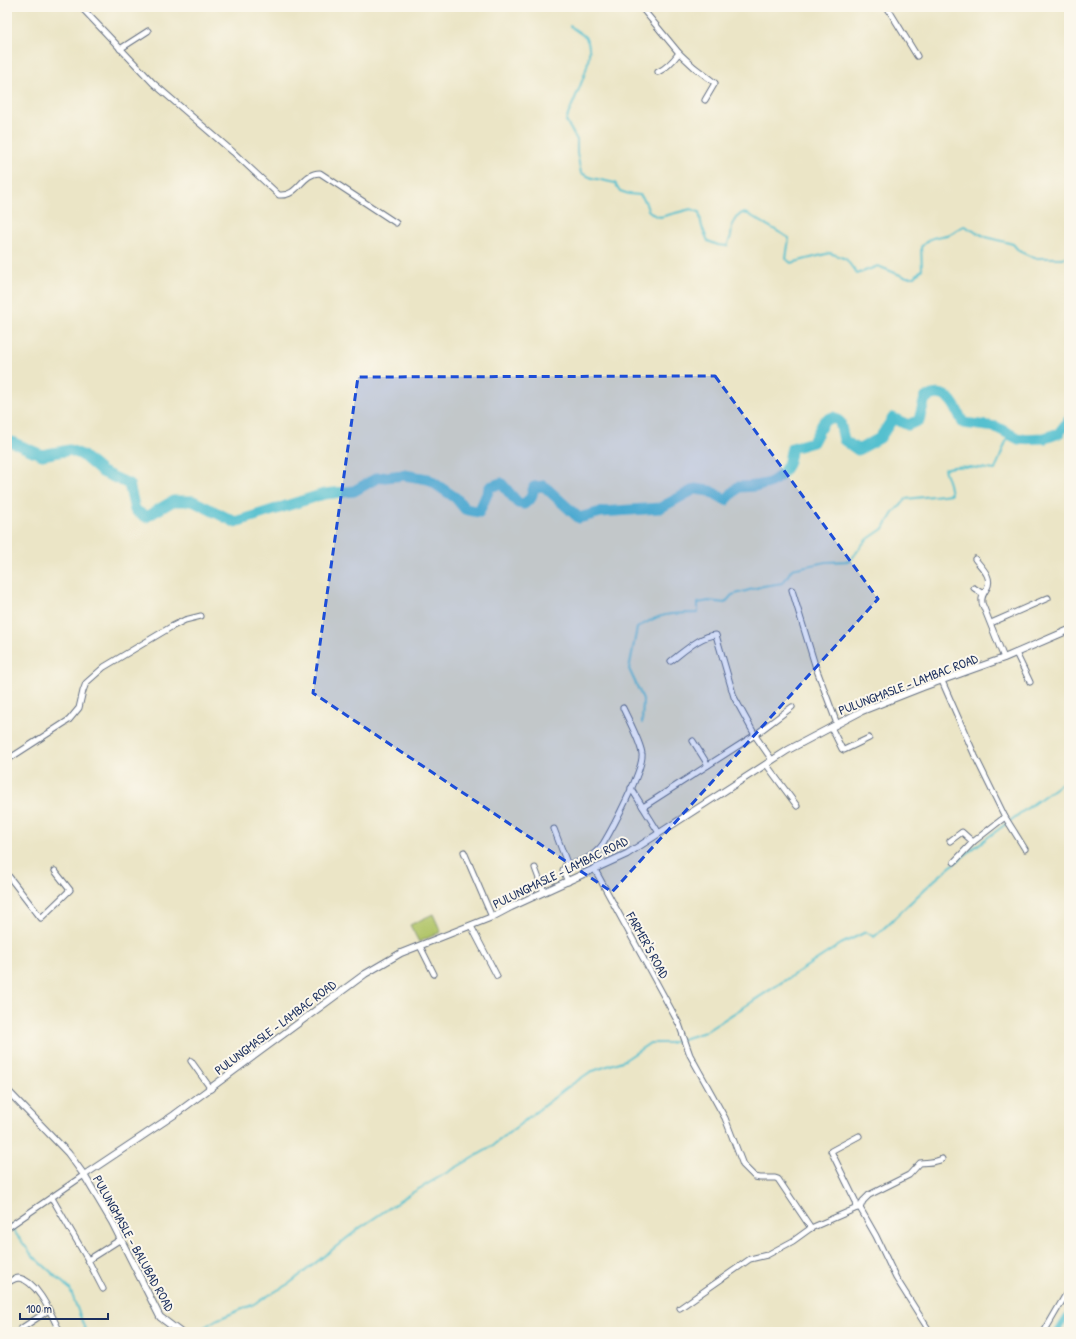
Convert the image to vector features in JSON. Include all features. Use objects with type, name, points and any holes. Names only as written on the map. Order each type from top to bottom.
[{"type":"street","points":[[81,7],[153,83],[233,152],[279,195],[285,196],[290,194],[309,176],[315,173],[320,173],[396,223]]},
{"type":"street","points":[[641,7],[679,53],[715,83],[705,100]]},
{"type":"street","points":[[887,7],[917,56]]},
{"type":"street","points":[[120,49],[148,31]]},
{"type":"street","points":[[658,72],[671,64],[679,53]]},
{"type":"street","points":[[975,559],[989,579],[989,584],[983,594],[982,603],[1004,658]]},
{"type":"street","points":[[974,588],[983,594]]},
{"type":"street","points":[[792,590],[815,666],[837,724]]},
{"type":"street","points":[[991,623],[1048,598]]},
{"type":"street","points":[[7,760],[68,720],[79,708],[86,683],[104,667],[171,627],[185,620],[201,616]]},
{"type":"street","name":"PULUNGMASLE - LAMBAC ROAD","points":[[84,1175],[174,1116],[365,974],[401,953],[492,917],[568,882],[594,868],[627,854],[772,760],[865,710],[1004,658],[1069,630]]},
{"type":"street","points":[[671,661],[695,643],[712,635],[716,635],[734,697],[772,760]]},
{"type":"street","points":[[1016,653],[1030,682]]},
{"type":"street","points":[[942,681],[1006,819],[1025,849]]},
{"type":"street","points":[[643,808],[755,734],[792,707]]},
{"type":"street","points":[[566,864],[576,863],[589,857],[598,850],[608,835],[631,788],[642,760],[642,752],[623,708]]},
{"type":"street","points":[[831,727],[842,749],[844,750],[869,738]]},
{"type":"street","points":[[693,741],[708,765]]},
{"type":"street","points":[[766,764],[797,806]]},
{"type":"street","points":[[631,788],[659,833]]},
{"type":"street","points":[[954,862],[973,842],[1006,819]]},
{"type":"street","points":[[554,829],[566,864],[564,870],[568,882]]},
{"type":"street","points":[[950,841],[962,832],[973,842]]},
{"type":"street","points":[[464,852],[492,917]]},
{"type":"street","points":[[535,868],[544,892]]},
{"type":"street","name":"FARMER'S ROAD","points":[[594,868],[679,1024],[690,1055],[730,1128],[743,1165],[755,1177],[778,1179],[811,1228]]},
{"type":"street","points":[[7,874],[41,918],[70,890],[55,871]]},
{"type":"street","points":[[471,926],[497,976]]},
{"type":"street","points":[[420,946],[434,974]]},
{"type":"street","points":[[191,1061],[211,1089]]},
{"type":"street","name":"PULUNGMASLE - BALUBAD ROAD","points":[[7,1090],[68,1153],[84,1175],[121,1239],[160,1317],[180,1332]]},
{"type":"street","points":[[859,1136],[831,1151],[858,1208],[876,1236],[896,1278],[930,1332]]},
{"type":"street","points":[[680,1308],[750,1259],[767,1255],[793,1241],[811,1228],[858,1208],[869,1195],[909,1176],[920,1163],[935,1163],[942,1159]]},
{"type":"street","points":[[9,1227],[84,1175]]},
{"type":"street","points":[[52,1198],[103,1289]]},
{"type":"street","points":[[88,1260],[121,1239]]},
{"type":"street","points":[[7,1283],[13,1279],[19,1278],[33,1286],[49,1310],[60,1332]]},
{"type":"street","points":[[1044,1332],[1069,1289]]},
{"type":"street","points":[[18,1332],[49,1310]]},
{"type":"highlighted area","points":[[715,376],[878,599],[612,892],[313,693],[358,377]]},
{"type":"green space","points":[[433,914],[441,932],[419,942],[410,925]]},
{"type":"waterway","points":[[570,26],[582,34],[589,45],[587,66],[566,121],[577,140],[577,153],[581,173],[592,178],[615,183],[620,191],[640,195],[645,201],[648,210],[654,215],[660,217],[691,209],[699,212],[702,227],[708,241],[718,245],[727,246],[731,236],[732,225],[736,218],[742,213],[748,214],[789,238],[786,259],[791,263],[830,253],[846,259],[857,274],[878,266],[905,277],[915,277],[922,269],[921,247],[928,240],[950,234],[964,226],[986,237],[1013,244],[1019,251],[1034,258],[1062,258],[1069,256]]},
{"type":"waterway","points":[[7,440],[42,455],[70,450],[82,455],[102,472],[129,484],[135,510],[146,517],[173,501],[193,501],[235,522],[324,494],[354,491],[377,478],[404,475],[428,479],[456,498],[465,509],[479,512],[490,487],[501,483],[518,503],[524,504],[531,498],[534,487],[544,486],[579,518],[601,512],[660,508],[695,489],[710,491],[726,500],[738,487],[766,484],[778,478],[788,464],[792,448],[813,442],[824,421],[833,417],[840,422],[844,440],[858,450],[880,438],[893,418],[908,425],[919,420],[925,398],[933,395],[940,394],[950,399],[963,423],[996,427],[1019,439],[1045,438],[1059,433],[1069,420]]},
{"type":"waterway","points":[[642,723],[643,699],[629,669],[637,628],[652,619],[666,615],[698,613],[698,603],[709,601],[725,603],[732,595],[763,586],[783,583],[792,569],[826,562],[850,561],[865,541],[884,528],[893,513],[906,499],[951,494],[944,469],[976,467],[995,470],[1009,434]]},
{"type":"waterway","points":[[196,1332],[216,1320],[252,1305],[290,1283],[361,1227],[410,1194],[488,1149],[568,1087],[590,1072],[625,1060],[650,1043],[670,1043],[705,1032],[841,944],[866,932],[874,937],[929,885],[953,865],[1069,778]]},
{"type":"waterway","points":[[7,1222],[32,1255],[70,1289],[86,1332]]},
{"type":"waterway","points":[[1057,1332],[1069,1313]]}]
